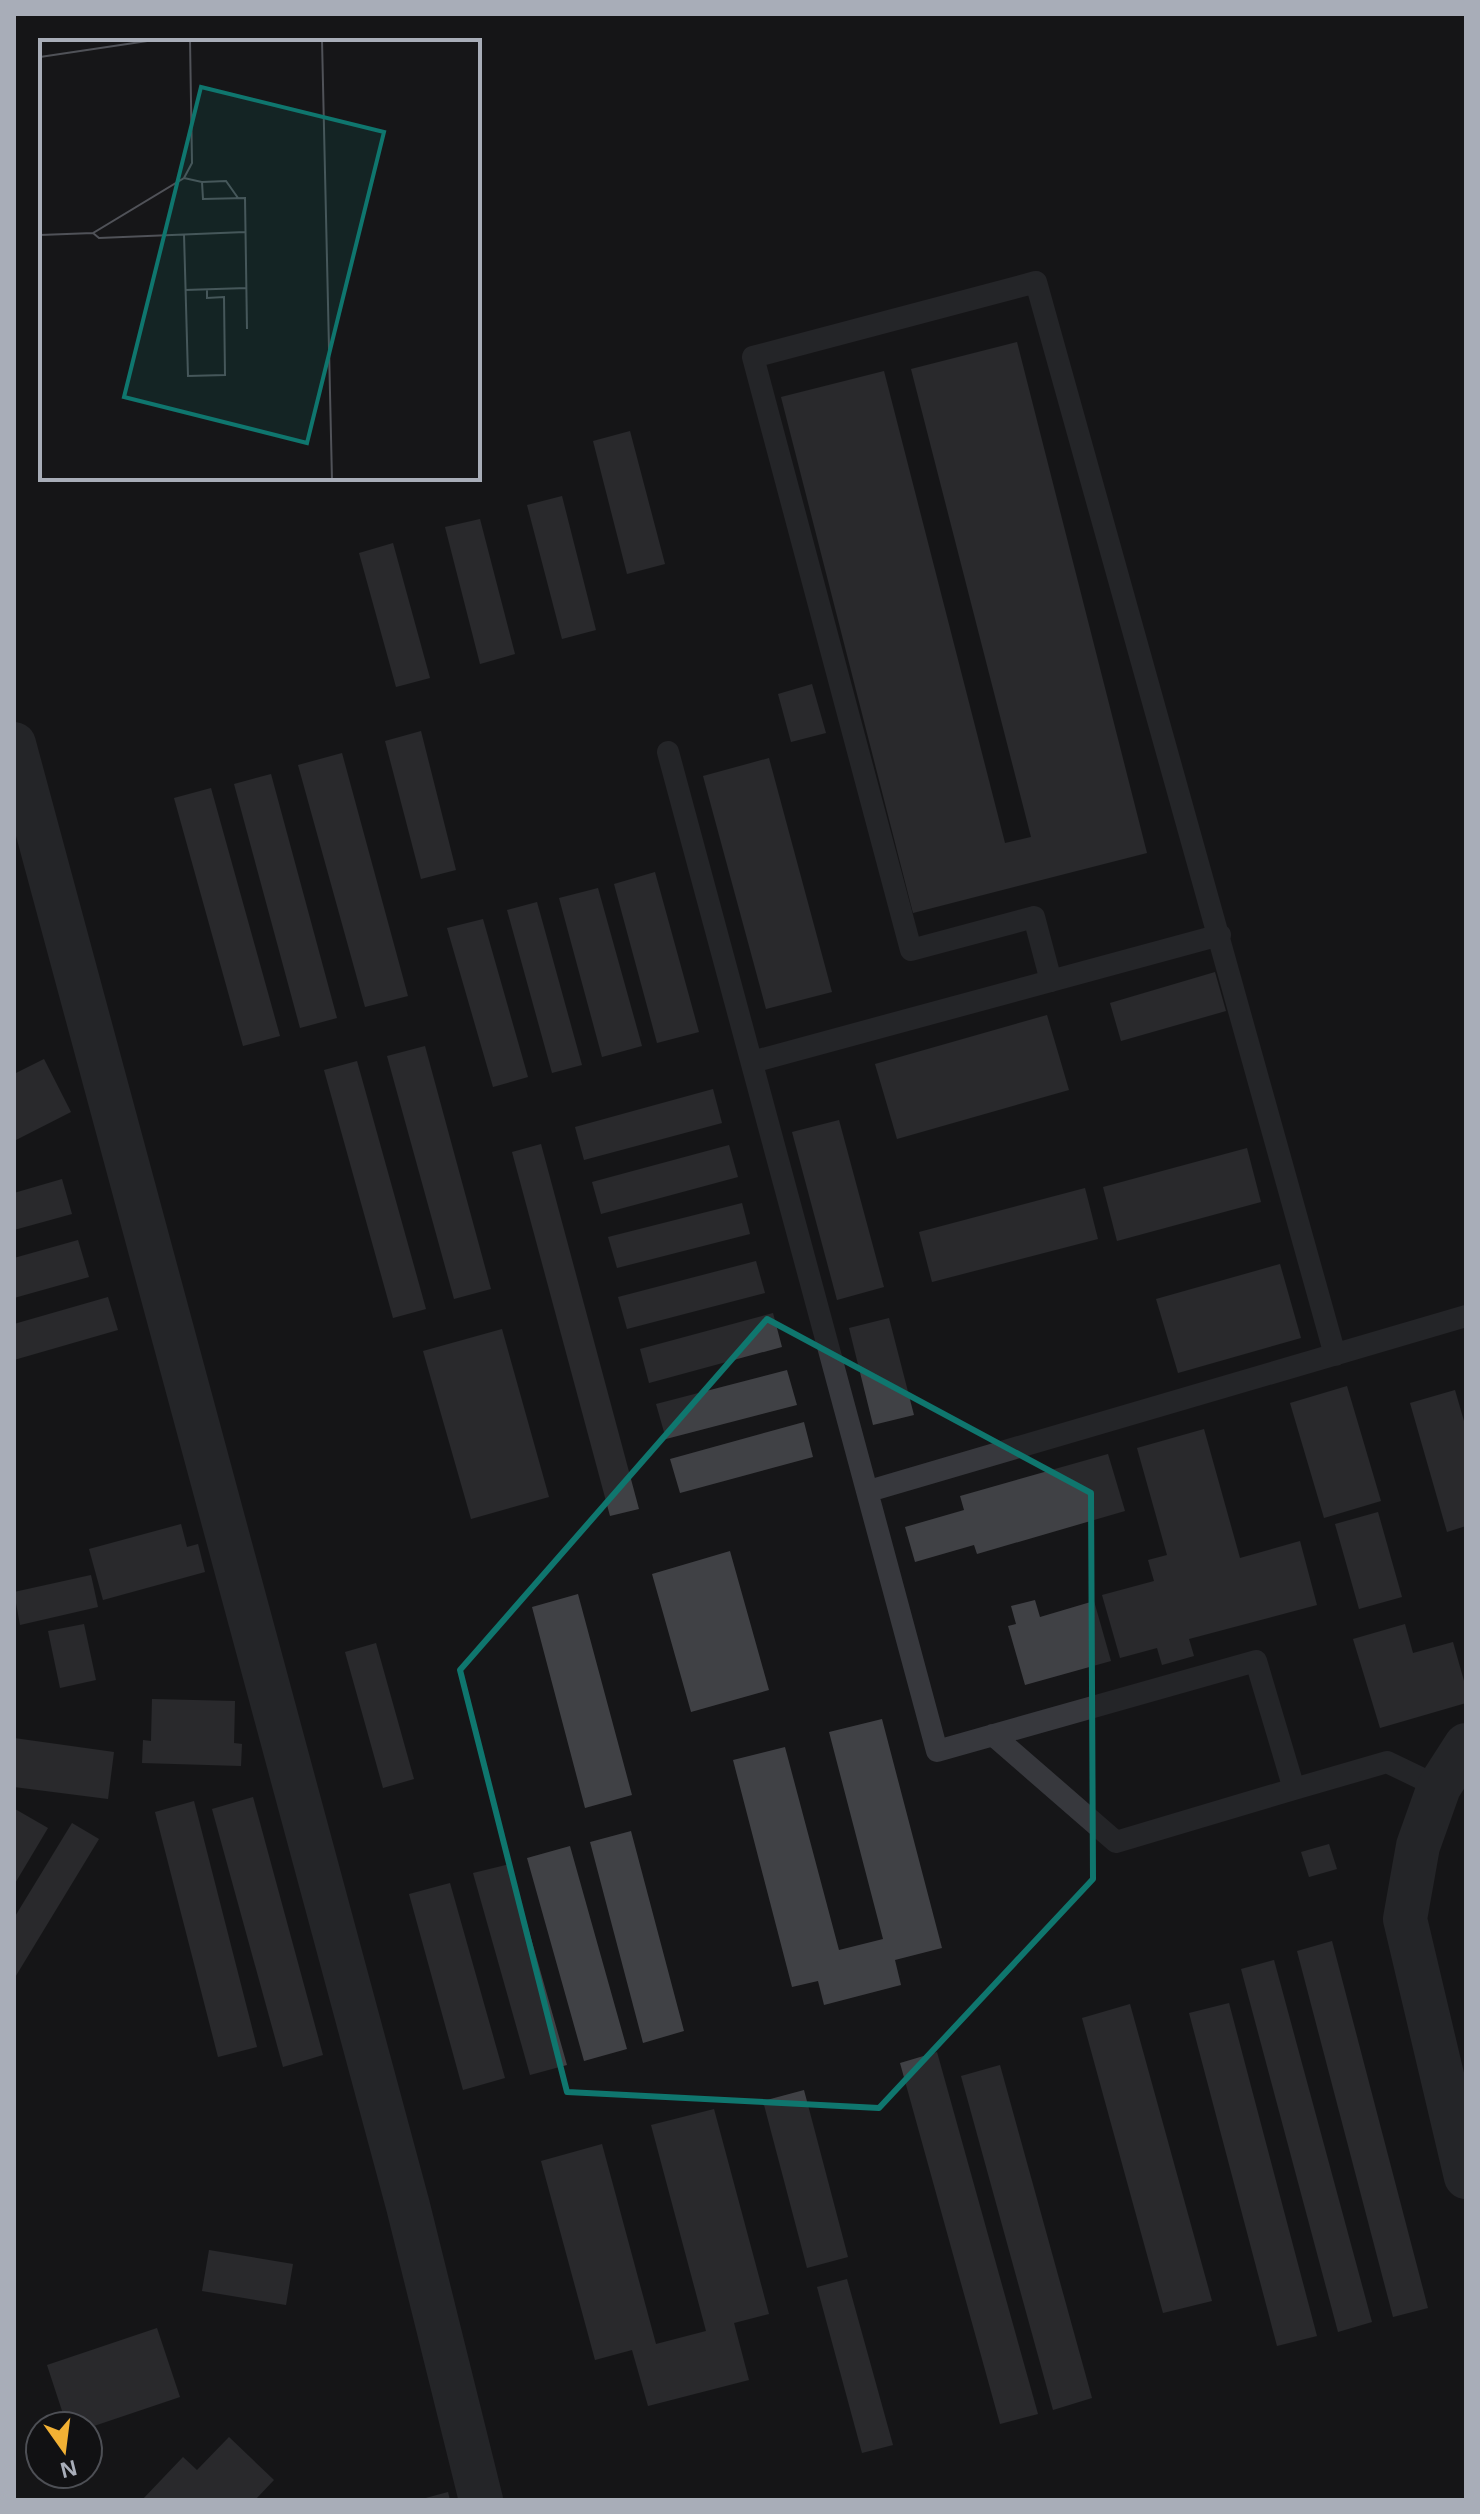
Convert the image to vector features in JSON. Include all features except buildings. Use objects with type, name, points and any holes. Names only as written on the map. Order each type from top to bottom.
[{"type":"street","points":[[14,744],[408,2206],[481,2500]]},
{"type":"street","points":[[1466,1745],[1439,1787],[1418,1846],[1405,1919],[1466,2177]]},
{"type":"lane","points":[[1051,981],[1034,917],[911,950],[753,357],[1036,282],[1335,1355]]},
{"type":"lane","points":[[668,752],[937,1751],[1256,1661],[1294,1789]]},
{"type":"lane","points":[[752,1062],[1220,935]]},
{"type":"lane","points":[[869,1491],[1466,1316]]},
{"type":"lane","points":[[993,1735],[1116,1842],[1387,1762],[1439,1787]]},
{"type":"highlighted area","points":[[767,1319],[1091,1493],[1093,1879],[879,2108],[567,2092],[460,1670]]}]
